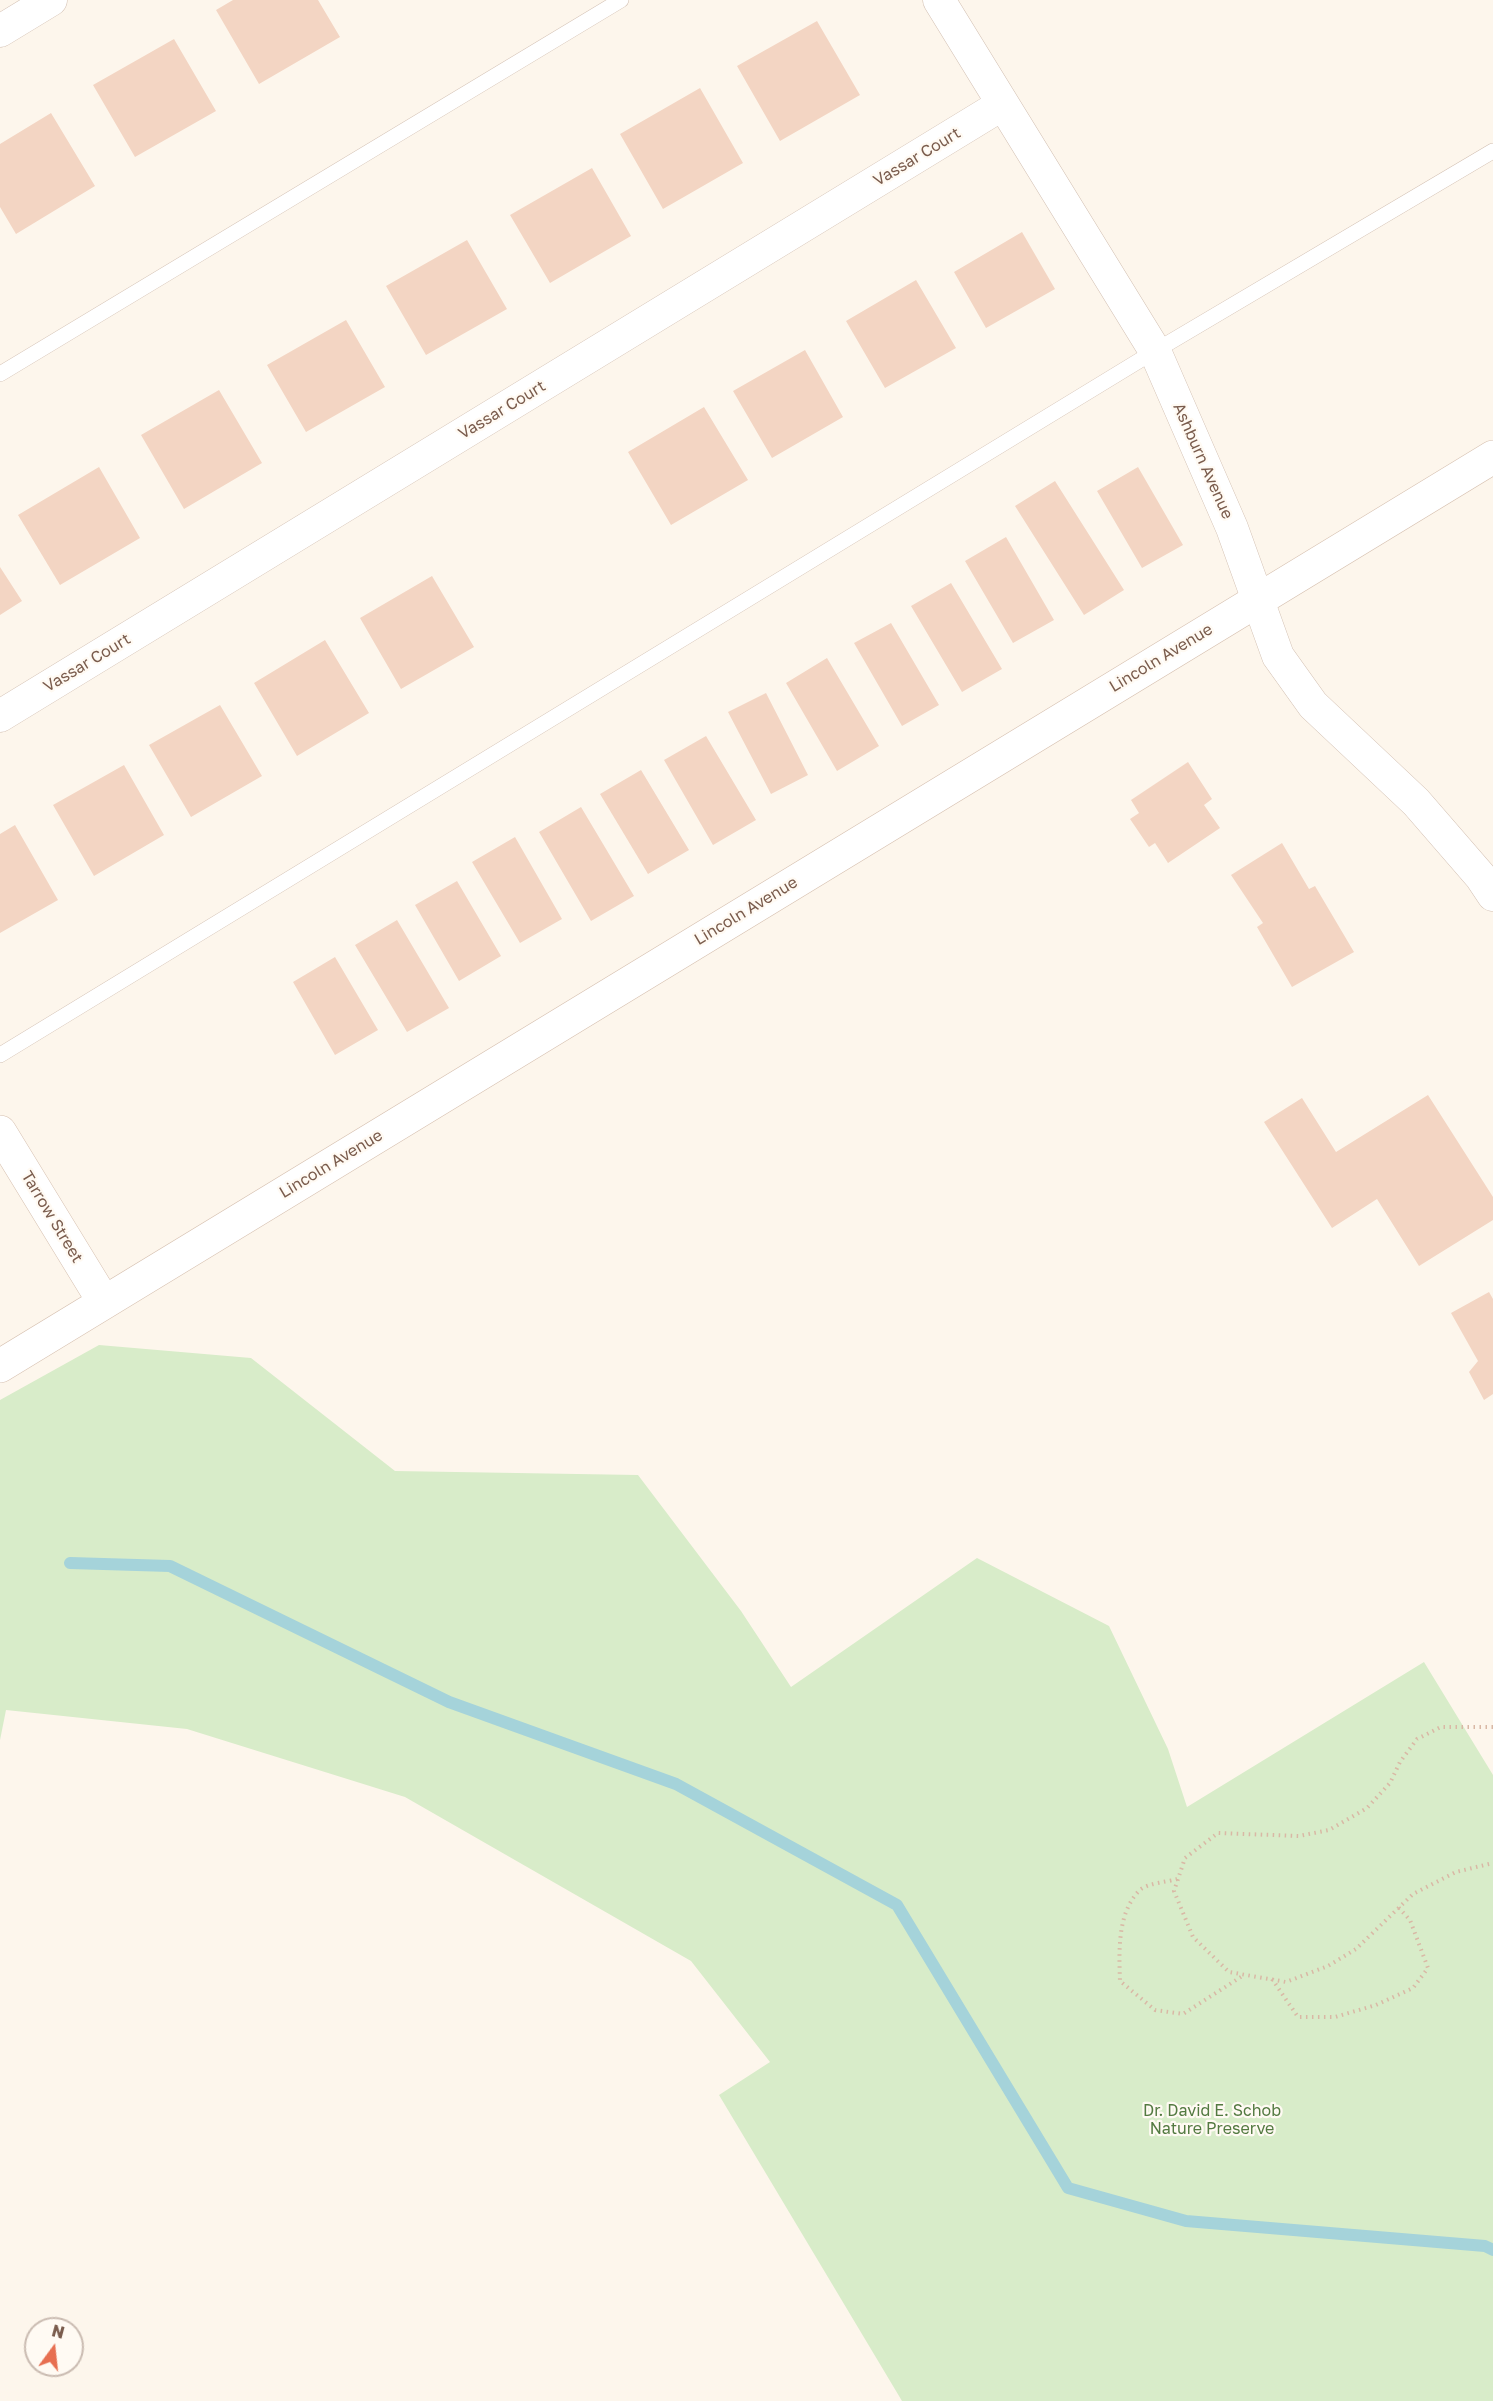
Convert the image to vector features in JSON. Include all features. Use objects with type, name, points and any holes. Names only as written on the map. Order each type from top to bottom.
[{"type":"street","points":[[0,31],[51,0]]},
{"type":"street","name":"Ashburn Avenue","points":[[939,0],[1155,351],[1232,528],[1278,656],[1313,705],[1416,802],[1481,877],[1493,895]]},
{"type":"street","name":"Vassar Court","points":[[0,716],[1003,104]]},
{"type":"street","name":"Lincoln Avenue","points":[[0,1366],[1493,457]]},
{"type":"street","name":"Tarrow Street","points":[[0,1132],[104,1302]]},
{"type":"lane","points":[[0,374],[621,0]]},
{"type":"lane","points":[[0,1055],[1155,351],[1493,151]]},
{"type":"path","points":[[1493,1727],[1441,1727],[1417,1739],[1400,1762],[1390,1783],[1367,1808],[1329,1830],[1299,1836],[1218,1833],[1185,1858],[1174,1891],[1192,1937],[1229,1972],[1286,1982],[1328,1966],[1356,1949],[1413,1894],[1456,1872],[1493,1863]]},
{"type":"path","points":[[1177,1879],[1142,1889],[1127,1909],[1118,1949],[1120,1981],[1155,2010],[1184,2014],[1245,1975]]},
{"type":"path","points":[[1272,1979],[1298,2017],[1335,2017],[1376,2005],[1413,1988],[1428,1968],[1410,1920],[1398,1907]]},
{"type":"green space","name":"Dr. David E. Schob Nature Preserve","points":[[99,1345],[251,1358],[395,1471],[638,1475],[741,1611],[791,1687],[977,1558],[1109,1626],[1168,1749],[1187,1807],[1424,1662],[1493,1775],[1493,2401],[902,2401],[719,2095],[770,2062],[691,1961],[405,1797],[187,1729],[6,1710],[0,1740],[0,1400]]},
{"type":"building","points":[[233,0],[318,0],[340,37],[259,84],[216,10]]},
{"type":"building","points":[[817,21],[860,95],[780,141],[737,66]]},
{"type":"building","points":[[174,39],[216,111],[135,157],[93,85]]},
{"type":"building","points":[[700,88],[743,163],[663,209],[620,134]]},
{"type":"building","points":[[51,113],[95,186],[16,234],[0,207],[0,144]]},
{"type":"building","points":[[592,168],[631,236],[550,283],[510,215]]},
{"type":"building","points":[[1022,232],[1055,289],[986,328],[954,272]]},
{"type":"building","points":[[467,240],[507,309],[426,355],[386,286]]},
{"type":"building","points":[[916,280],[956,348],[885,388],[846,321]]},
{"type":"building","points":[[346,320],[385,387],[306,432],[267,365]]},
{"type":"building","points":[[805,350],[843,417],[772,458],[733,391]]},
{"type":"building","points":[[219,390],[262,463],[184,509],[141,435]]},
{"type":"building","points":[[704,407],[748,480],[671,525],[628,452]]},
{"type":"building","points":[[99,467],[140,538],[60,585],[18,515]]},
{"type":"building","points":[[1138,467],[1183,545],[1142,568],[1097,491]]},
{"type":"building","points":[[1055,481],[1124,590],[1084,615],[1015,506]]},
{"type":"building","points":[[1006,537],[1054,620],[1013,643],[965,561]]},
{"type":"building","points":[[0,567],[22,601],[0,615]]},
{"type":"building","points":[[432,576],[474,647],[401,689],[360,618]]},
{"type":"building","points":[[951,583],[1002,669],[962,692],[911,606]]},
{"type":"building","points":[[891,623],[939,705],[902,726],[854,643]]},
{"type":"building","points":[[325,640],[369,713],[297,756],[254,683]]},
{"type":"building","points":[[827,658],[879,746],[837,771],[786,683]]},
{"type":"building","points":[[766,693],[808,775],[771,794],[728,712]]},
{"type":"building","points":[[220,705],[262,776],[191,817],[149,745]]},
{"type":"building","points":[[706,736],[756,820],[713,845],[664,760]]},
{"type":"building","points":[[1188,762],[1212,799],[1204,805],[1220,828],[1168,863],[1155,843],[1149,847],[1130,819],[1139,813],[1131,800]]},
{"type":"building","points":[[124,765],[164,835],[94,876],[53,805]]},
{"type":"building","points":[[641,770],[689,850],[648,874],[600,794]]},
{"type":"building","points":[[581,807],[634,896],[591,921],[539,832]]},
{"type":"building","points":[[15,825],[58,900],[0,933],[0,834]]},
{"type":"building","points":[[515,837],[562,919],[520,943],[472,862]]},
{"type":"building","points":[[1282,843],[1309,889],[1315,886],[1354,952],[1292,987],[1257,927],[1263,923],[1231,875]]},
{"type":"building","points":[[457,881],[501,956],[459,981],[415,905]]},
{"type":"building","points":[[397,920],[449,1008],[407,1032],[355,945]]},
{"type":"building","points":[[335,957],[378,1030],[335,1055],[293,982]]},
{"type":"building","points":[[1428,1095],[1493,1197],[1493,1220],[1419,1266],[1377,1199],[1332,1228],[1264,1122],[1302,1098],[1336,1152]]},
{"type":"building","points":[[1489,1292],[1493,1299],[1493,1394],[1484,1400],[1469,1372],[1478,1361],[1451,1313]]},
{"type":"waterway","points":[[70,1563],[170,1566],[449,1702],[676,1784],[897,1905],[1068,2188],[1186,2221],[1485,2246],[1493,2250]]}]
